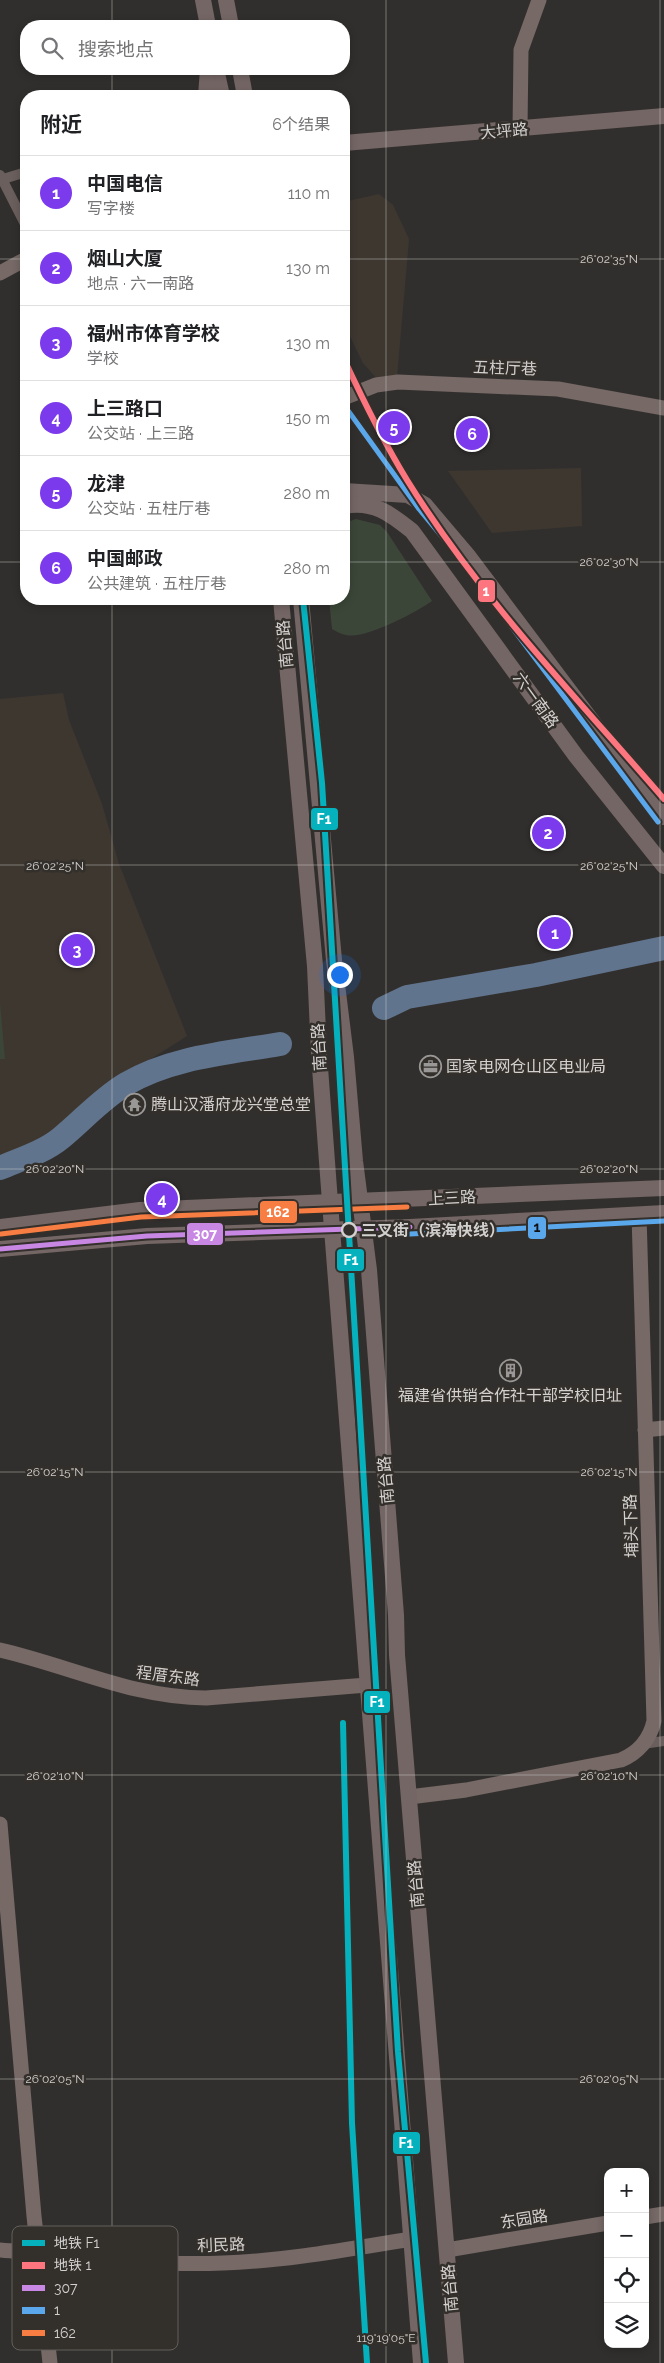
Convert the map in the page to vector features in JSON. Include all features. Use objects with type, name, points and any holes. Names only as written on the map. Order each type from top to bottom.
[{"type":"main road","points":[[203,0],[207,20]]},
{"type":"main road","points":[[226,0],[230,20]]},
{"type":"main road","points":[[206,90],[208,75]]},
{"type":"main road","points":[[217,75],[221,90]]},
{"type":"main road","points":[[241,75],[244,90]]},
{"type":"main road","name":"大坪路","points":[[350,143],[520,130],[664,116]]},
{"type":"main road","name":"六一南路","points":[[350,491],[408,495],[425,505],[469,557],[664,817]]},
{"type":"main road","name":"六一南路","points":[[350,505],[362,504],[376,507],[387,512],[412,531],[576,756],[664,866]]},
{"type":"main road","name":"南台路","points":[[282,605],[315,966],[319,1054],[332,1229],[421,2363]]},
{"type":"main road","name":"南台路","points":[[302,605],[334,960],[370,1280],[409,1796],[456,2363]]},
{"type":"main road","name":"上三路","points":[[0,1227],[140,1210],[664,1188]]},
{"type":"main road","name":"上三路","points":[[0,1249],[147,1236],[364,1228],[664,1213]]},
{"type":"street","points":[[520,130],[521,50],[540,0]]},
{"type":"street","points":[[20,173],[1,178],[20,214]]},
{"type":"street","points":[[0,273],[20,262]]},
{"type":"street","name":"五柱厅巷","points":[[350,395],[376,385],[408,382],[558,388],[664,408]]},
{"type":"street","name":"埔头下路","points":[[639,1215],[654,1721],[650,1735],[643,1744]]},
{"type":"street","points":[[645,1430],[664,1428]]},
{"type":"street","name":"程厝东路","points":[[0,1650],[134,1690],[180,1698],[206,1698],[367,1684]]},
{"type":"street","points":[[409,1796],[466,1790],[620,1760],[627,1758],[643,1744],[664,1741]]},
{"type":"street","points":[[0,1824],[36,2226]]},
{"type":"street","points":[[649,2216],[664,2214]]},
{"type":"street","name":"东园路","points":[[447,2250],[604,2224]]},
{"type":"street","name":"利民路","points":[[178,2264],[224,2264],[323,2253],[411,2239]]},
{"type":"street","points":[[49,2350],[50,2363]]},
{"type":"shaded area","points":[[379,194],[393,205],[409,239],[397,377],[379,381],[363,363],[350,336],[350,201]]},
{"type":"shaded area","points":[[581,468],[582,526],[492,533],[448,471]]},
{"type":"shaded area","points":[[63,693],[69,720],[102,804],[119,864],[187,1036],[108,1086],[53,1136],[38,1146],[0,1161],[0,699]]},
{"type":"green space","points":[[356,519],[380,525],[387,532],[432,601],[390,624],[365,633],[344,635],[332,629],[330,605],[350,605],[350,521]]},
{"type":"green space","points":[[0,1003],[5,1059],[0,1059]]},
{"type":"waterway","points":[[384,1008],[407,997],[536,975],[664,948]]},
{"type":"waterway","points":[[0,1168],[32,1155],[54,1143],[108,1096],[144,1075],[201,1057],[280,1044]]},
{"type":"metro line","name":"1","points":[[350,371],[398,465],[435,523],[465,564],[529,644],[664,799]]},
{"type":"metro line","name":"F1","points":[[304,605],[322,783],[398,2052],[426,2363]]},
{"type":"metro line","name":"F1","points":[[343,1723],[352,2123],[367,2363]]},
{"type":"transit line","name":"1","points":[[350,413],[419,509],[463,562],[658,822]]},
{"type":"transit line","name":"162","points":[[1,1234],[141,1217],[407,1207]]},
{"type":"transit line","name":"1","points":[[410,1234],[664,1221]]},
{"type":"transit line","name":"307","points":[[0,1249],[147,1236],[410,1227]]},
{"type":"place","name":"龙津","points":[[394,427]]},
{"type":"place","name":"中国邮政","points":[[472,434]]},
{"type":"place","name":"烟山大厦","points":[[548,833]]},
{"type":"place","name":"中国电信","points":[[555,933]]},
{"type":"place","name":"福州市体育学校","points":[[77,950]]},
{"type":"place","name":"国家电网仓山区电业局","points":[[430,1066]]},
{"type":"place","name":"腾山汉潘府龙兴堂总堂","points":[[135,1104]]},
{"type":"place","name":"上三路口","points":[[162,1199]]},
{"type":"place","name":"三叉街（滨海快线）","points":[[349,1230]]},
{"type":"place","name":"福建省供销合作社干部学校旧址","points":[[510,1371]]}]
